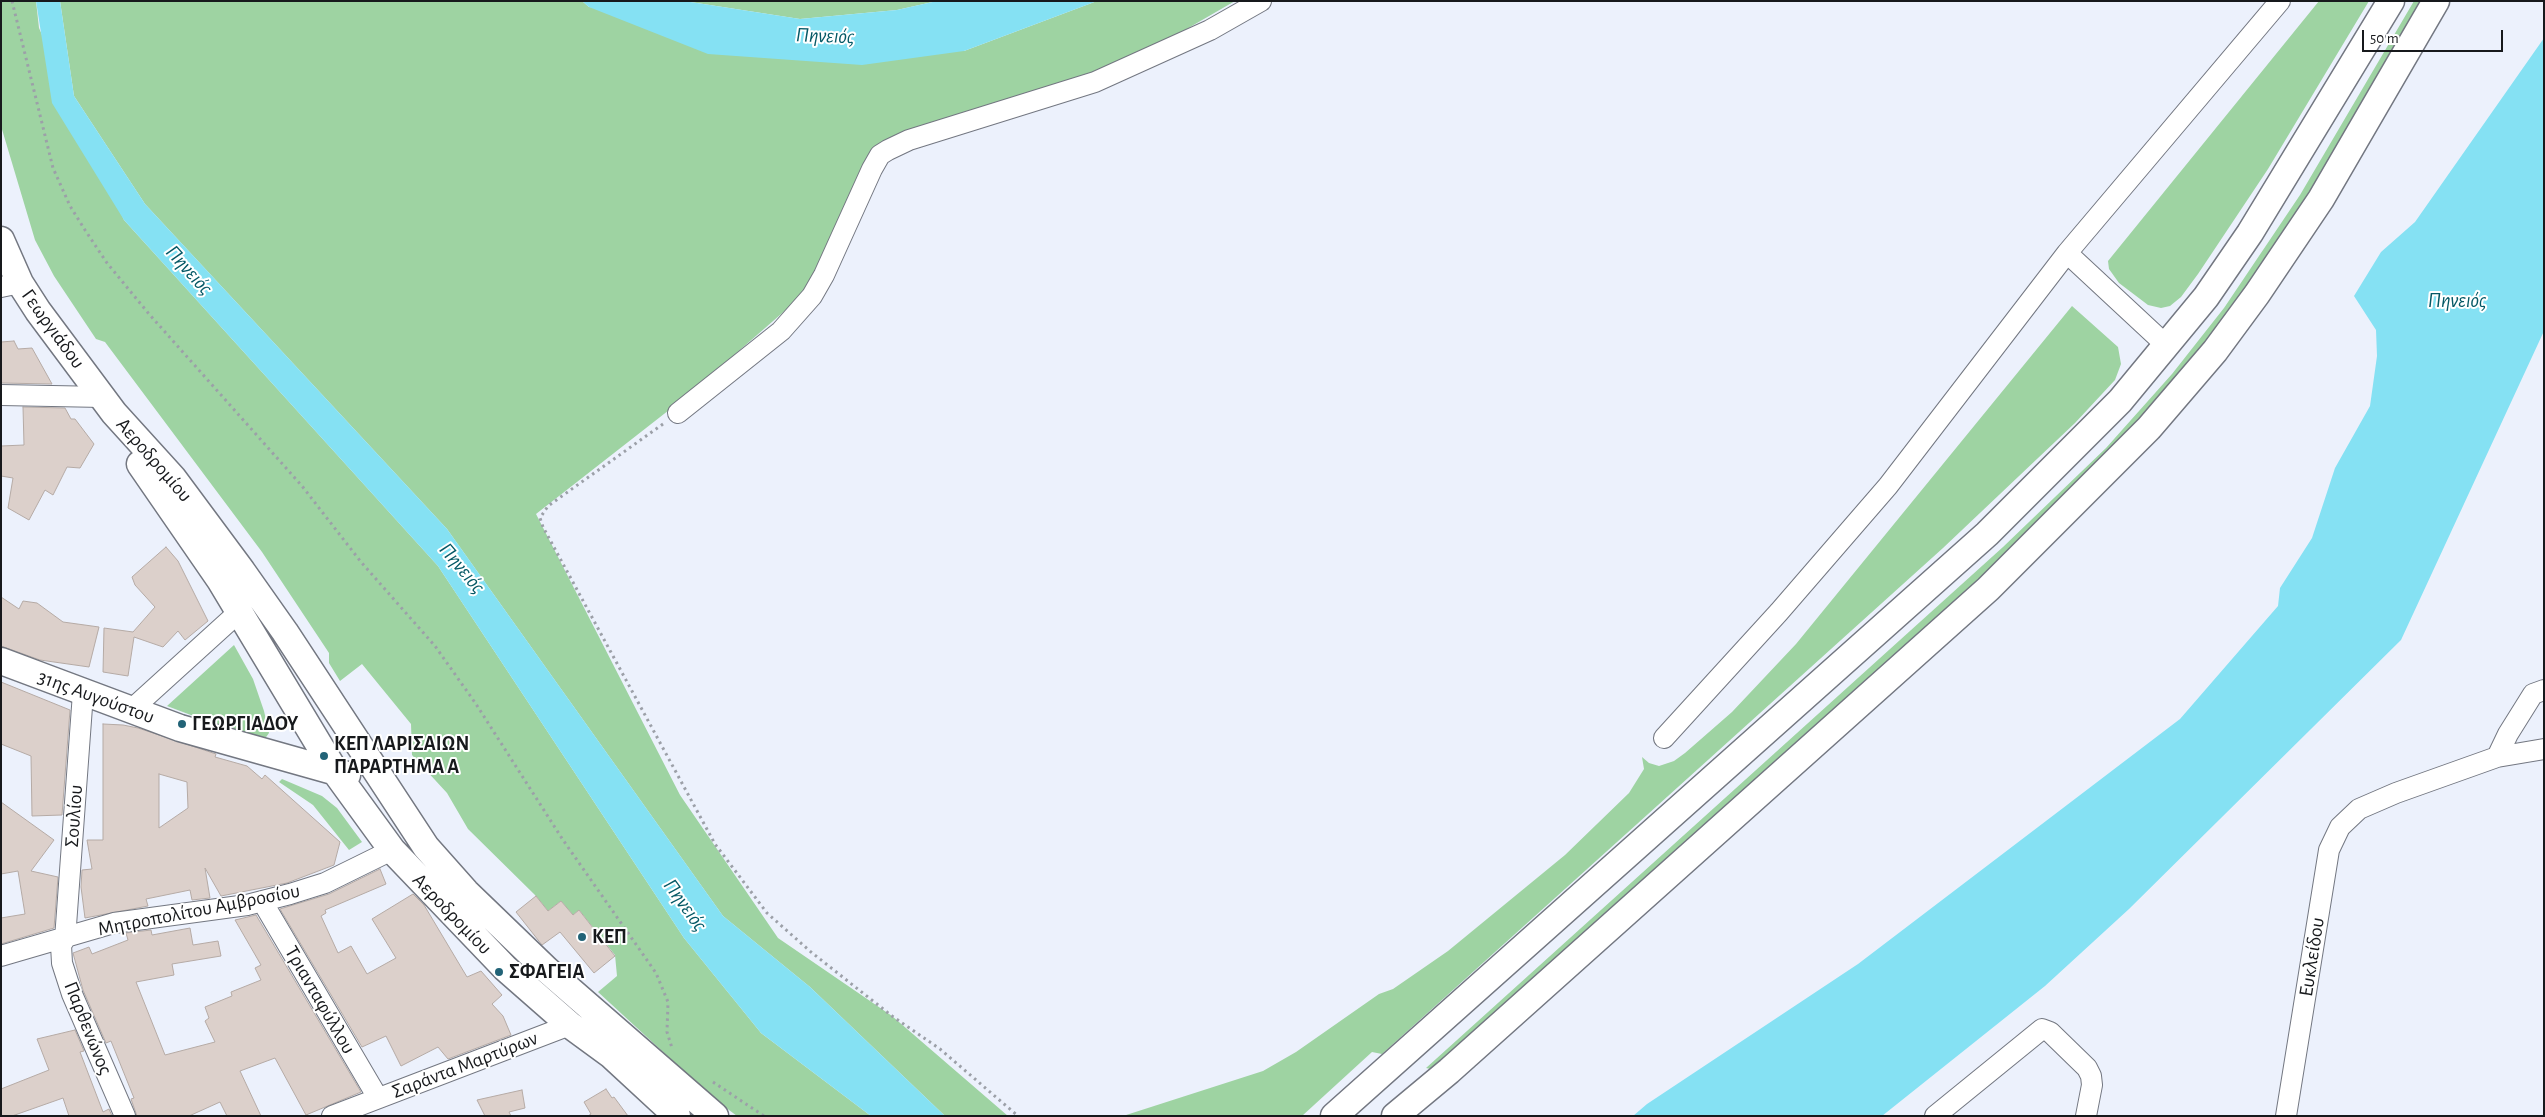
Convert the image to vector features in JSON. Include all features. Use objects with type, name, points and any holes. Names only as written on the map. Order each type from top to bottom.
[{"type":"main road","points":[[1334,1116],[1987,534],[2120,401],[2206,297],[2277,192],[2391,1]]},
{"type":"main road","points":[[1395,1116],[1449,1071],[1988,589],[2149,428],[2215,352],[2321,199],[2436,1]]},
{"type":"main road","name":"Γεωργιάδου","points":[[1,240],[11,285],[108,405]]},
{"type":"main road","name":"Αεροδρομίου","points":[[108,405],[129,448],[220,580],[336,773],[392,850],[505,968],[570,1025],[611,1056],[677,1116]]},
{"type":"main road","name":"Αεροδρομίου","points":[[108,405],[173,478],[242,571],[285,632],[411,828],[435,858],[504,930],[620,1036],[715,1116]]},
{"type":"main road","name":"31ης Αυγούστου","points":[[1,661],[180,728],[336,773]]},
{"type":"main road","points":[[336,773],[381,782]]},
{"type":"street","points":[[678,413],[782,331],[812,296],[880,155],[909,140],[1095,82],[1210,30],[1261,1]]},
{"type":"street","points":[[1664,738],[1779,612],[1888,486],[2067,253],[2280,1]]},
{"type":"street","points":[[2067,253],[2167,346]]},
{"type":"street","points":[[1,395],[108,405]]},
{"type":"street","points":[[131,710],[239,612]]},
{"type":"street","points":[[2497,757],[2508,734],[2533,694],[2544,690]]},
{"type":"street","name":"Σουλίου","points":[[65,938],[83,693]]},
{"type":"street","points":[[2497,757],[2544,749]]},
{"type":"street","name":"Ευκλείδου","points":[[2286,1116],[2329,850],[2340,827],[2359,809],[2396,793],[2497,757]]},
{"type":"street","name":"Μητροπολίτου Αμβροσίου","points":[[1,956],[136,919],[262,902],[325,883],[392,850]]},
{"type":"street","name":"Τριανταφύλλου","points":[[262,902],[378,1098]]},
{"type":"street","name":"Παρθενώνος","points":[[65,938],[61,946],[62,963],[72,994],[125,1116]]},
{"type":"street","name":"Σαράντα Μαρτύρων","points":[[338,1115],[570,1025]]},
{"type":"street","points":[[1935,1116],[2042,1030],[2050,1032],[2087,1068],[2091,1076],[2092,1086],[2086,1116]]},
{"type":"path","points":[[12,1],[53,168],[70,206],[85,230],[107,262],[149,314],[302,486],[361,562],[435,646],[476,704],[563,840],[656,973],[668,1002],[667,1032],[674,1052]]},
{"type":"path","points":[[678,413],[548,506],[540,518],[543,527],[714,844],[767,913],[811,952],[892,1016],[940,1048],[1018,1116]]},
{"type":"path","points":[[711,1081],[764,1116]]},
{"type":"green space","points":[[1,1],[36,1],[39,28],[124,220],[438,566],[684,938],[761,1033],[871,1116],[737,1116],[713,1098],[598,992],[617,976],[615,955],[579,910],[573,915],[561,901],[548,911],[536,896],[468,829],[447,793],[412,755],[411,724],[362,664],[340,681],[329,663],[329,653],[262,552],[105,342],[96,339],[54,276],[35,240],[1,126]]},
{"type":"green space","points":[[60,1],[582,1],[589,7],[964,51],[1097,1],[1235,1],[1095,82],[885,152],[819,281],[687,396],[536,514],[680,795],[778,938],[892,1016],[1008,1116],[945,1116],[810,987],[723,916],[447,529],[145,204],[74,96]]},
{"type":"green space","points":[[684,1],[937,1],[897,10],[800,19]]},
{"type":"green space","points":[[2319,1],[2369,1],[2268,169],[2198,274],[2181,297],[2170,306],[2161,308],[2148,305],[2119,283],[2109,269],[2108,261]]},
{"type":"green space","points":[[2414,1],[2424,1],[2326,169],[2215,336],[2061,506],[1435,1070],[1426,1068],[2003,547],[2106,448],[2172,374],[2224,308],[2300,195]]},
{"type":"green space","points":[[2072,306],[2118,347],[2121,364],[2115,380],[2075,423],[1943,548],[1382,1054],[1372,1052],[1302,1116],[1123,1116],[1263,1071],[1296,1052],[1379,994],[1393,989],[1448,951],[1565,855],[1629,793],[1644,769],[1642,757],[1649,763],[1659,766],[1674,761],[1685,753],[1732,712],[1796,644]]},
{"type":"green space","points":[[234,645],[253,679],[264,711],[269,733],[264,740],[257,740],[167,706]]},
{"type":"green space","points":[[282,779],[322,796],[337,808],[362,842],[349,850],[313,805],[279,782]]},
{"type":"water","name":"Πηνειός","points":[[36,1],[60,1],[74,96],[145,204],[447,529],[723,916],[810,987],[945,1116],[871,1116],[761,1033],[684,938],[438,566],[124,220],[52,103]]},
{"type":"water","name":"Πηνειός","points":[[582,1],[684,1],[800,19],[897,10],[937,1],[1097,1],[964,51],[862,65],[708,54],[589,7]]},
{"type":"water","name":"Πηνειός","points":[[2544,38],[2544,331],[2401,640],[2129,909],[2045,986],[1882,1116],[1633,1116],[1647,1104],[1858,964],[2180,719],[2278,606],[2280,588],[2312,538],[2335,468],[2370,406],[2377,356],[2376,330],[2354,296],[2381,252],[2415,222]]},
{"type":"building","points":[[14,341],[18,349],[32,348],[52,384],[1,383],[1,342]]},
{"type":"building","points":[[23,407],[65,408],[71,419],[75,419],[94,444],[80,468],[67,467],[53,495],[45,490],[29,520],[8,508],[13,478],[1,476],[1,446],[24,445]]},
{"type":"building","points":[[166,547],[178,561],[208,621],[185,640],[178,631],[163,647],[134,637],[128,676],[103,672],[104,628],[133,632],[155,607],[135,585],[132,577]]},
{"type":"building","points":[[1,597],[19,609],[23,601],[37,603],[63,622],[99,627],[89,667],[40,660],[1,646]]},
{"type":"building","points":[[1,682],[70,710],[62,815],[32,816],[31,756],[1,744]]},
{"type":"building","points":[[103,724],[138,728],[216,754],[215,757],[247,766],[262,779],[265,775],[340,842],[334,865],[287,883],[221,896],[205,868],[210,898],[192,900],[190,890],[146,899],[148,906],[85,918],[81,887],[82,870],[92,869],[87,840],[103,840]],"holes":[[[159,774],[187,782],[188,808],[159,828]]]},
{"type":"building","points":[[1,802],[54,840],[31,871],[58,877],[54,928],[1,944],[1,918],[25,914],[18,871],[1,874]]},
{"type":"building","points":[[380,869],[386,884],[325,910],[326,913],[321,916],[338,953],[351,946],[367,974],[396,958],[372,919],[413,894],[424,905],[467,977],[481,971],[502,995],[492,1004],[503,1016],[511,1035],[448,1059],[438,1047],[401,1066],[386,1036],[362,1047],[280,909],[329,894]]},
{"type":"building","name":"ΚΕΠ","points":[[536,896],[548,911],[561,901],[573,915],[579,910],[615,956],[594,973],[560,932],[542,945],[516,912]]},
{"type":"building","points":[[256,915],[361,1092],[306,1115],[275,1058],[240,1071],[261,1116],[227,1116],[220,1102],[189,1116],[137,1116],[131,1099],[134,1098],[111,1041],[106,1043],[83,990],[73,953],[89,947],[92,954],[128,940],[126,933],[151,930],[152,935],[190,928],[193,945],[218,941],[221,956],[172,964],[174,975],[136,982],[165,1055],[215,1042],[205,1021],[209,1018],[205,1007],[232,996],[231,992],[261,980],[255,968],[261,965],[235,920]]},
{"type":"building","points":[[75,1030],[84,1051],[80,1052],[103,1112],[109,1109],[112,1116],[69,1116],[63,1098],[12,1116],[1,1116],[1,1089],[49,1070],[37,1039]]},
{"type":"building","points":[[606,1089],[628,1116],[588,1116],[591,1114],[584,1102]]},
{"type":"building","points":[[522,1090],[525,1108],[509,1112],[511,1116],[485,1116],[477,1100]]},
{"type":"place","name":"ΓΕΩΡΓΙΑΔΟΥ","points":[[182,724]]},
{"type":"place","name":"ΚΕΠ ΛΑΡΙΣΑΙΩΝ ΠΑΡΑΡΤΗΜΑ A","points":[[324,756]]},
{"type":"place","name":"ΚΕΠ","points":[[582,937]]},
{"type":"place","name":"ΣΦΑΓΕΙΑ","points":[[499,972]]}]
